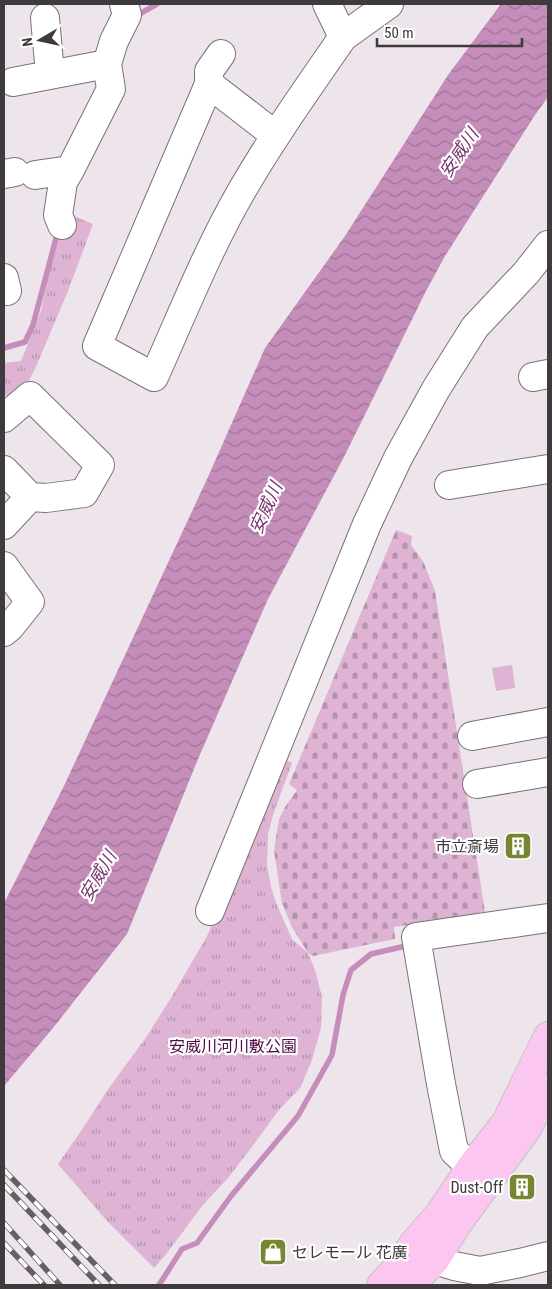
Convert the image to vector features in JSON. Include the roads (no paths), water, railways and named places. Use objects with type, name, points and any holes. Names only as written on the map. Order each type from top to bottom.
[{"type":"main road","points":[[381,1285],[396,1269],[424,1251],[458,1222],[548,1036]]},
{"type":"main road","points":[[480,1174],[527,1129],[548,1088]]},
{"type":"main road","points":[[411,1285],[424,1251]]},
{"type":"street","points":[[60,220],[63,182],[111,90],[106,64],[114,40],[127,15],[124,4]]},
{"type":"street","points":[[328,4],[342,37]]},
{"type":"street","points":[[221,54],[209,72],[209,84],[97,346],[154,377],[210,252],[240,193],[275,135],[342,37],[388,4]]},
{"type":"street","points":[[45,18],[50,74]]},
{"type":"street","points":[[13,82],[106,64]]},
{"type":"street","points":[[209,84],[275,135]]},
{"type":"street","points":[[18,173],[70,170]]},
{"type":"street","points":[[210,912],[367,524],[398,458],[436,389],[475,327],[526,273],[548,245]]},
{"type":"street","points":[[4,418],[30,396],[100,465],[84,493],[46,498],[30,497],[4,470]]},
{"type":"street","points":[[449,485],[548,469]]},
{"type":"street","points":[[4,525],[30,497]]},
{"type":"street","points":[[4,566],[30,602],[4,632]]},
{"type":"street","points":[[472,736],[548,722]]},
{"type":"street","points":[[477,784],[548,772]]},
{"type":"street","points":[[480,1174],[454,1151],[440,1084],[416,937],[548,918]]},
{"type":"street","points":[[424,1251],[454,1266],[480,1271],[548,1256]]},
{"type":"water","name":"安威川","points":[[501,4],[548,4],[548,97],[445,256],[344,457],[268,599],[198,759],[127,934],[53,1028],[4,1086],[4,903],[63,788],[208,477],[265,348],[345,236],[448,75]]},
{"type":"waterway","points":[[136,16],[157,4]]},
{"type":"waterway","points":[[4,348],[25,342],[33,325],[58,231]]},
{"type":"waterway","points":[[159,1285],[182,1249],[197,1243],[231,1196],[298,1116],[332,1055],[343,995],[351,970],[371,954],[410,945]]},
{"type":"railway","points":[[4,1170],[115,1285]]},
{"type":"railway","points":[[4,1185],[99,1285]]},
{"type":"railway","points":[[4,1223],[60,1285]]},
{"type":"railway","points":[[4,1243],[44,1285]]},
{"type":"place","name":"市立斎場","points":[[518,846]]},
{"type":"place","name":"Dust-Off","points":[[522,1187]]},
{"type":"place","name":"セレモール 花廣","points":[[273,1252]]},
{"type":"park label","name":"安威川河川敷公園","points":[[233,1046]]}]
